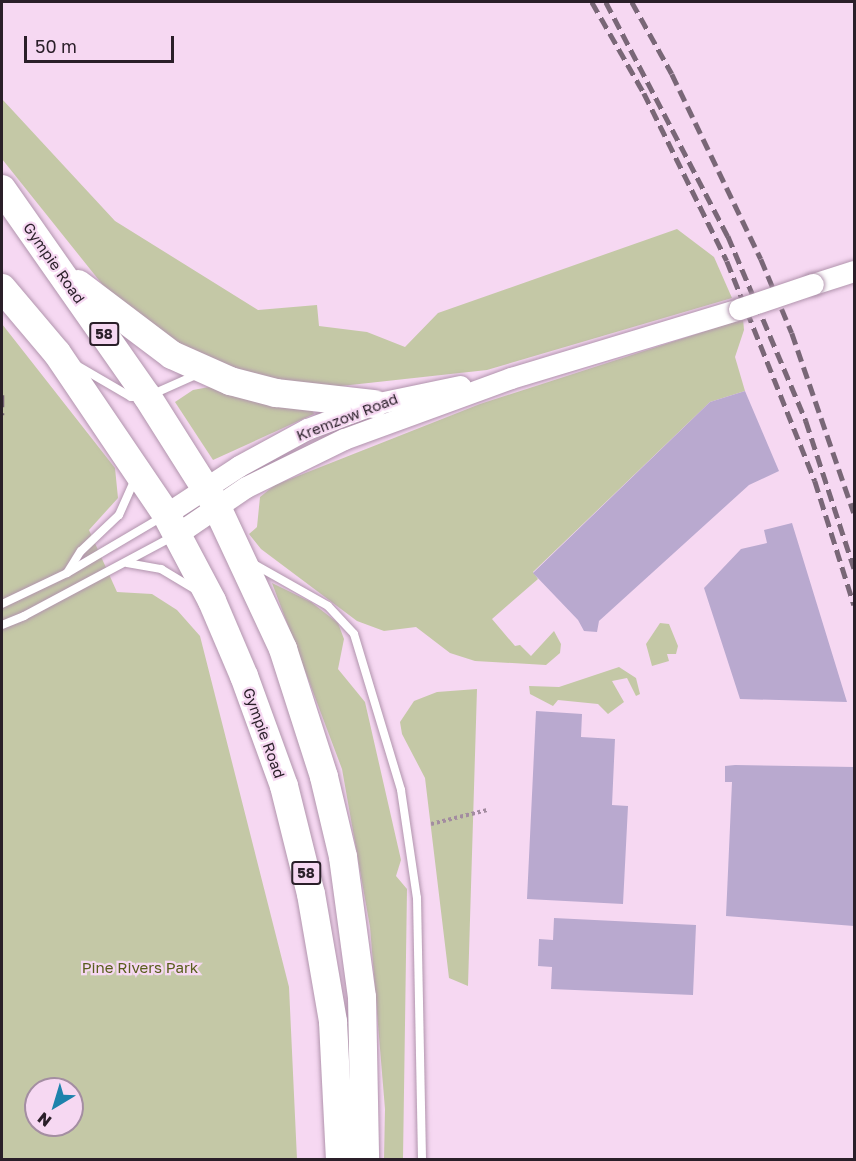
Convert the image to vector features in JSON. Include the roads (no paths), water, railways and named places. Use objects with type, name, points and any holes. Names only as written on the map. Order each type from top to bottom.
[{"type":"highway","name":"Gympie Road","points":[[2,189],[147,396],[211,496],[279,639],[306,714],[343,857],[362,998],[365,1160]]},
{"type":"highway","points":[[61,272],[109,306],[140,335],[205,371],[276,393],[374,404]]},
{"type":"highway","name":"Gympie Road","points":[[2,288],[57,353],[172,524],[212,601],[284,786],[311,894],[333,1022],[340,1160]]},
{"type":"street","name":"Kremzow Road","points":[[211,496],[300,458],[511,378],[855,271]]},
{"type":"street","name":"Kremzow Road","points":[[172,524],[307,429],[411,393],[511,378]]},
{"type":"lane","name":"Gympie Road","points":[[57,353],[131,397],[147,396]]},
{"type":"lane","points":[[147,396],[205,371]]},
{"type":"lane","points":[[67,573],[81,551],[123,509],[137,469]]},
{"type":"lane","points":[[2,625],[127,563],[172,524]]},
{"type":"lane","points":[[2,604],[172,524]]},
{"type":"lane","points":[[241,556],[304,590],[343,618],[354,634],[401,790],[417,898],[422,1160]]},
{"type":"lane","points":[[127,563],[161,569],[212,601]]},
{"type":"railway","points":[[592,2],[644,93],[727,261],[815,481],[854,605]]},
{"type":"railway","points":[[606,2],[728,236],[806,421],[854,568]]},
{"type":"railway","points":[[632,2],[672,74],[761,259],[792,333],[854,513]]},
{"type":"railway","points":[[2,395],[2,415]]},
{"type":"park label","name":"Pine Rivers Park","points":[[140,968]]}]
